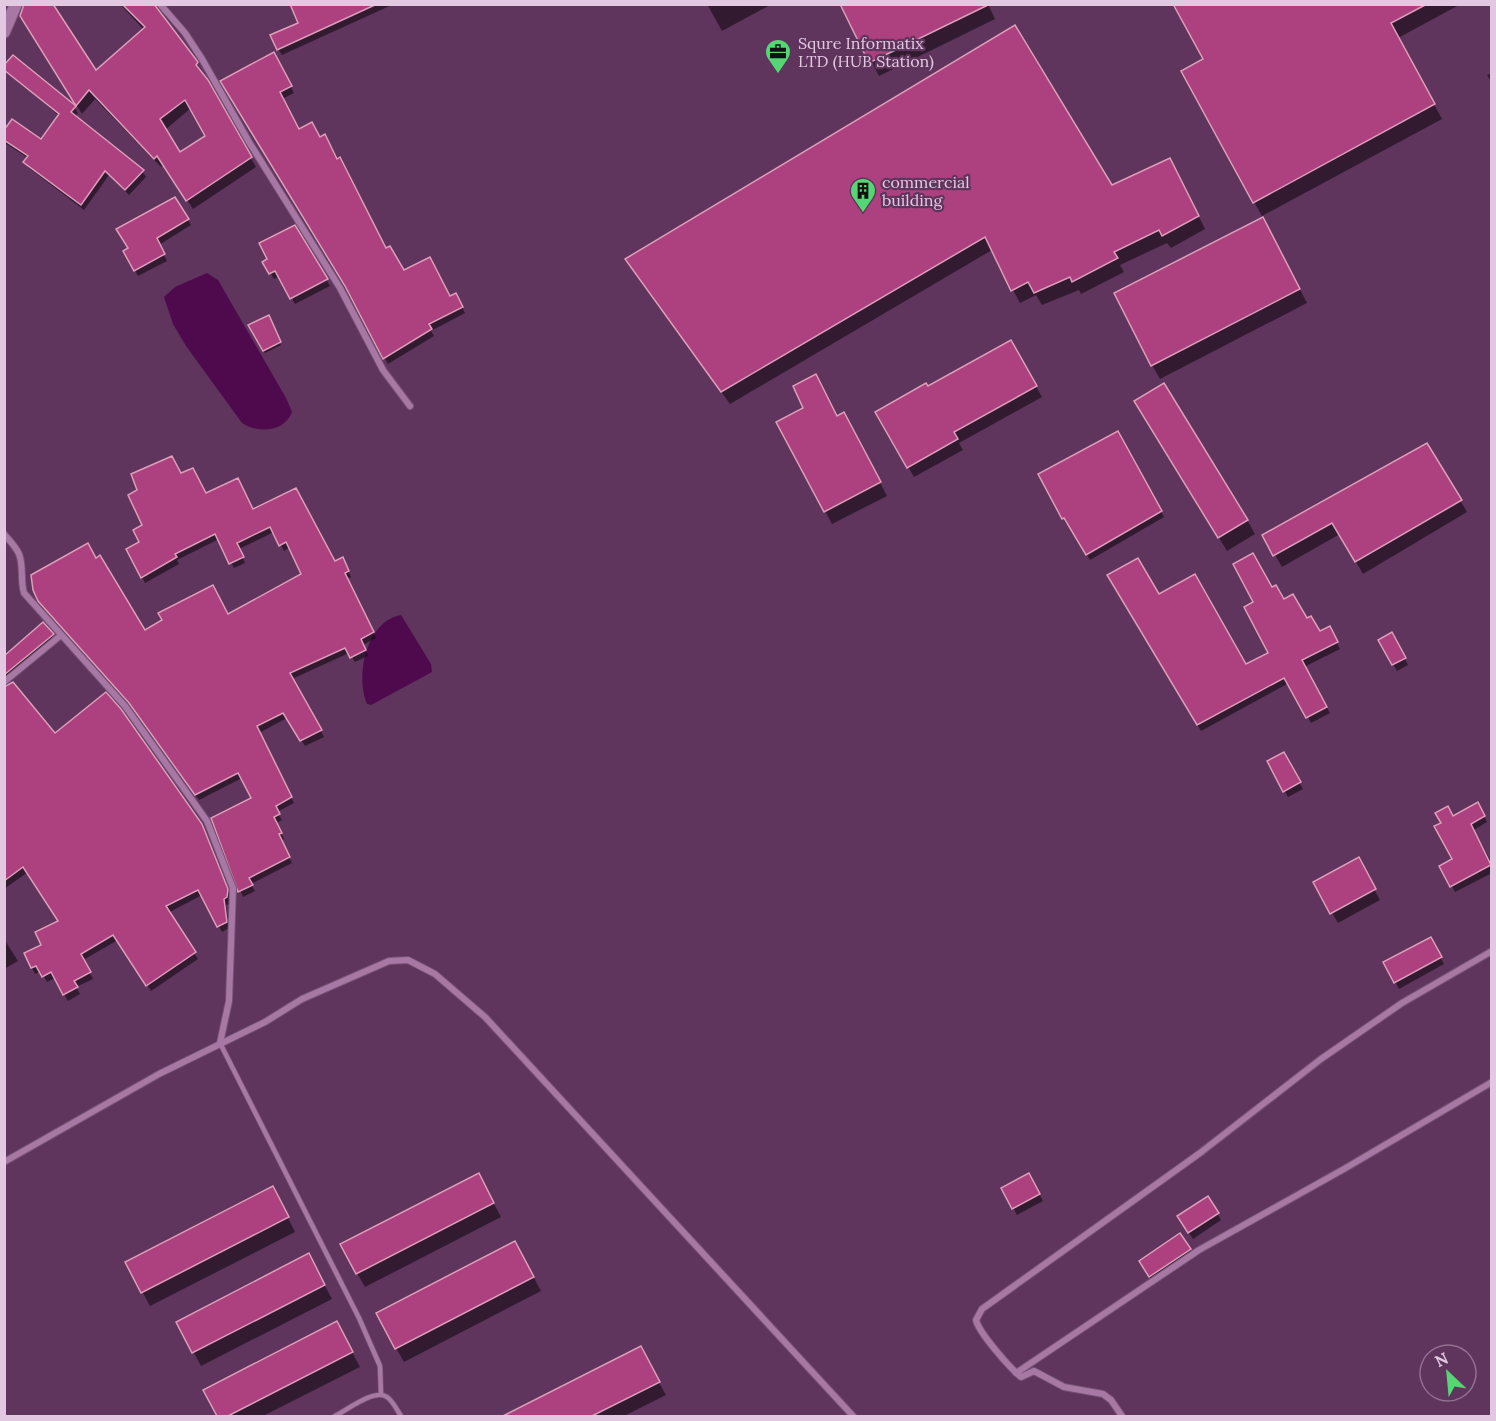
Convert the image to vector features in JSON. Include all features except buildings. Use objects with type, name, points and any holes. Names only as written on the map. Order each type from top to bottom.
[{"type":"street","points":[[4,32],[16,4]]},
{"type":"street","points":[[160,4],[185,33],[202,58],[249,142],[340,288],[383,370],[410,406]]},
{"type":"street","points":[[4,534],[19,553],[22,567],[20,580],[24,593],[124,706],[162,755],[207,821],[233,888],[229,1001],[220,1043]]},
{"type":"street","points":[[4,682],[60,636]]},
{"type":"street","points":[[1122,1416],[1111,1400],[1103,1394],[1064,1387],[1034,1371],[1022,1377],[1016,1373],[977,1324],[978,1315],[990,1302],[1200,1154],[1321,1059],[1402,1003],[1491,951]]},
{"type":"street","points":[[4,1162],[159,1074],[329,986],[389,961],[408,960],[435,974],[485,1017],[853,1416]]},
{"type":"street","points":[[1016,1373],[1199,1250],[1344,1169],[1491,1082]]},
{"type":"lane","points":[[220,1043],[359,1318],[380,1366],[381,1394]]},
{"type":"lane","points":[[335,1416],[369,1397],[381,1394],[388,1397],[400,1416]]},
{"type":"shaded area","points":[[207,273],[218,280],[286,398],[292,412],[283,424],[277,427],[262,429],[242,423],[186,346],[173,324],[164,297],[175,287]]},
{"type":"shaded area","points":[[401,615],[431,664],[432,672],[371,705],[367,704],[362,679],[366,651],[379,628],[389,619]]},
{"type":"place","name":"Squre Informatix LTD (HUB Station)","points":[[778,75]]},
{"type":"place","name":"commercial building","points":[[863,214]]}]
